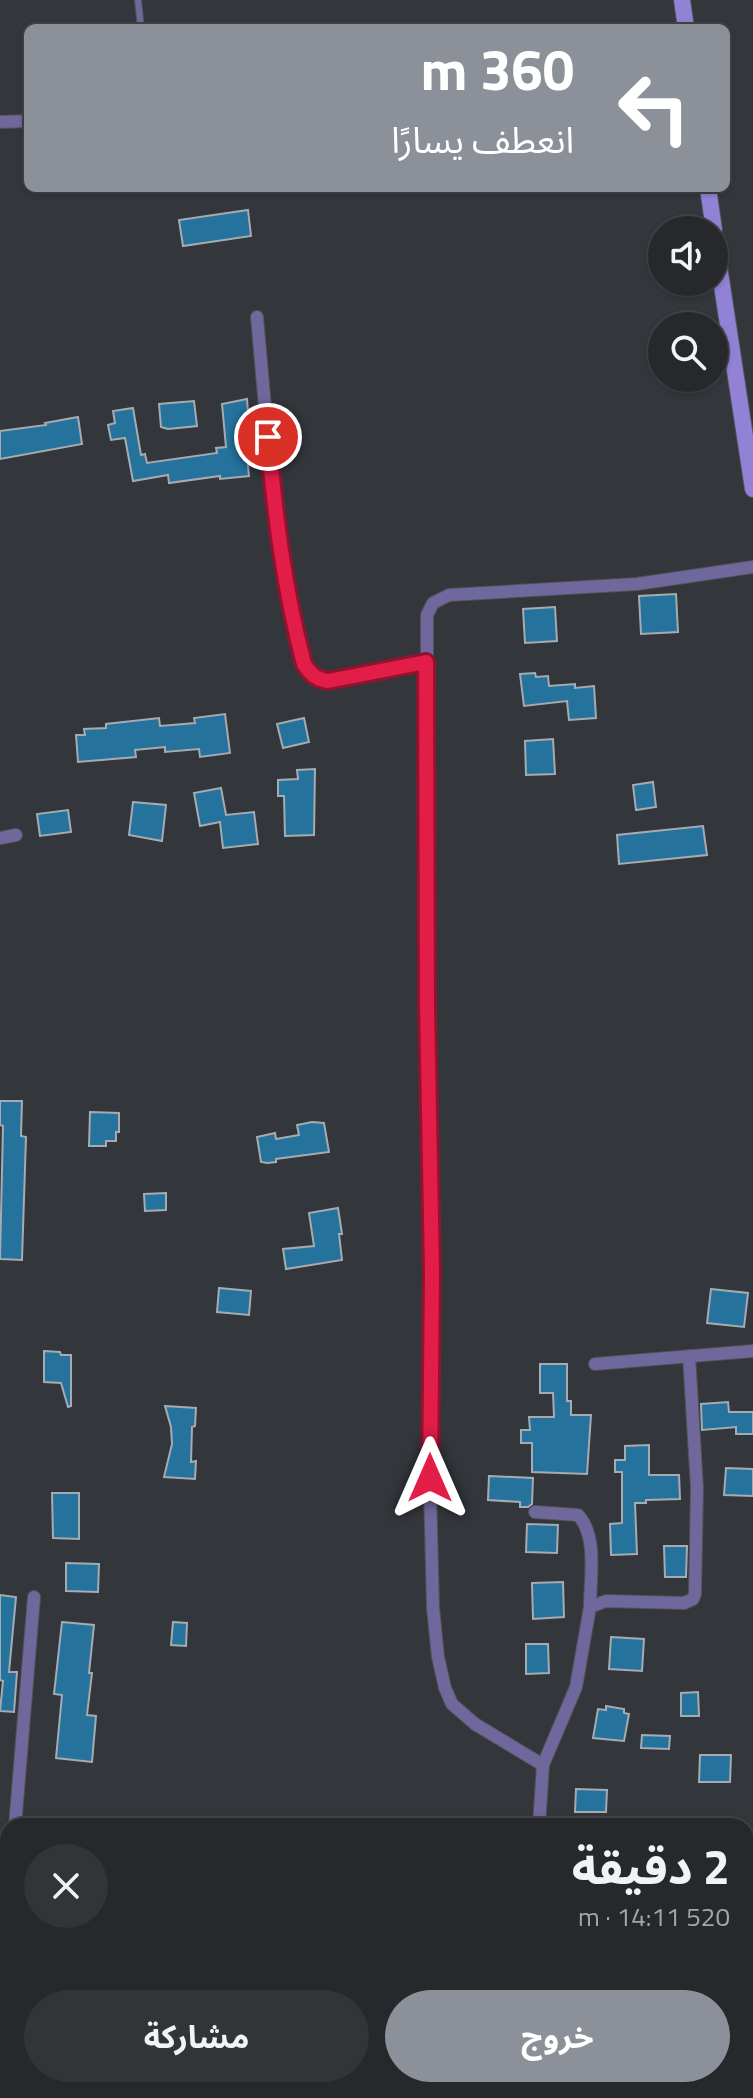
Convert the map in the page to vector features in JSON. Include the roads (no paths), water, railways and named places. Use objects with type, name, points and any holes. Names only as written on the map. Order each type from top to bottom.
[{"type":"street","points":[[682,0],[685,24]]},
{"type":"street","points":[[0,122],[24,121]]},
{"type":"street","points":[[709,192],[712,216]]},
{"type":"street","points":[[724,296],[753,489]]},
{"type":"street","points":[[257,317],[276,531],[304,664],[310,674],[328,681],[426,662]]},
{"type":"street","points":[[543,1765],[475,1724],[452,1704],[438,1657],[433,1608],[429,1447],[432,1272],[427,1004],[427,615],[433,603],[449,595],[637,584],[753,567]]},
{"type":"street","points":[[0,838],[16,835]]},
{"type":"street","points":[[595,1364],[753,1351]]},
{"type":"street","points":[[590,1607],[606,1601],[684,1603],[693,1599],[695,1594],[697,1488],[689,1356]]},
{"type":"street","points":[[535,1512],[578,1515],[585,1522],[590,1541],[590,1607],[576,1687],[543,1765],[540,1818]]},
{"type":"street","points":[[16,1818],[34,1597]]},
{"type":"lane","points":[[138,0],[141,24]]}]
